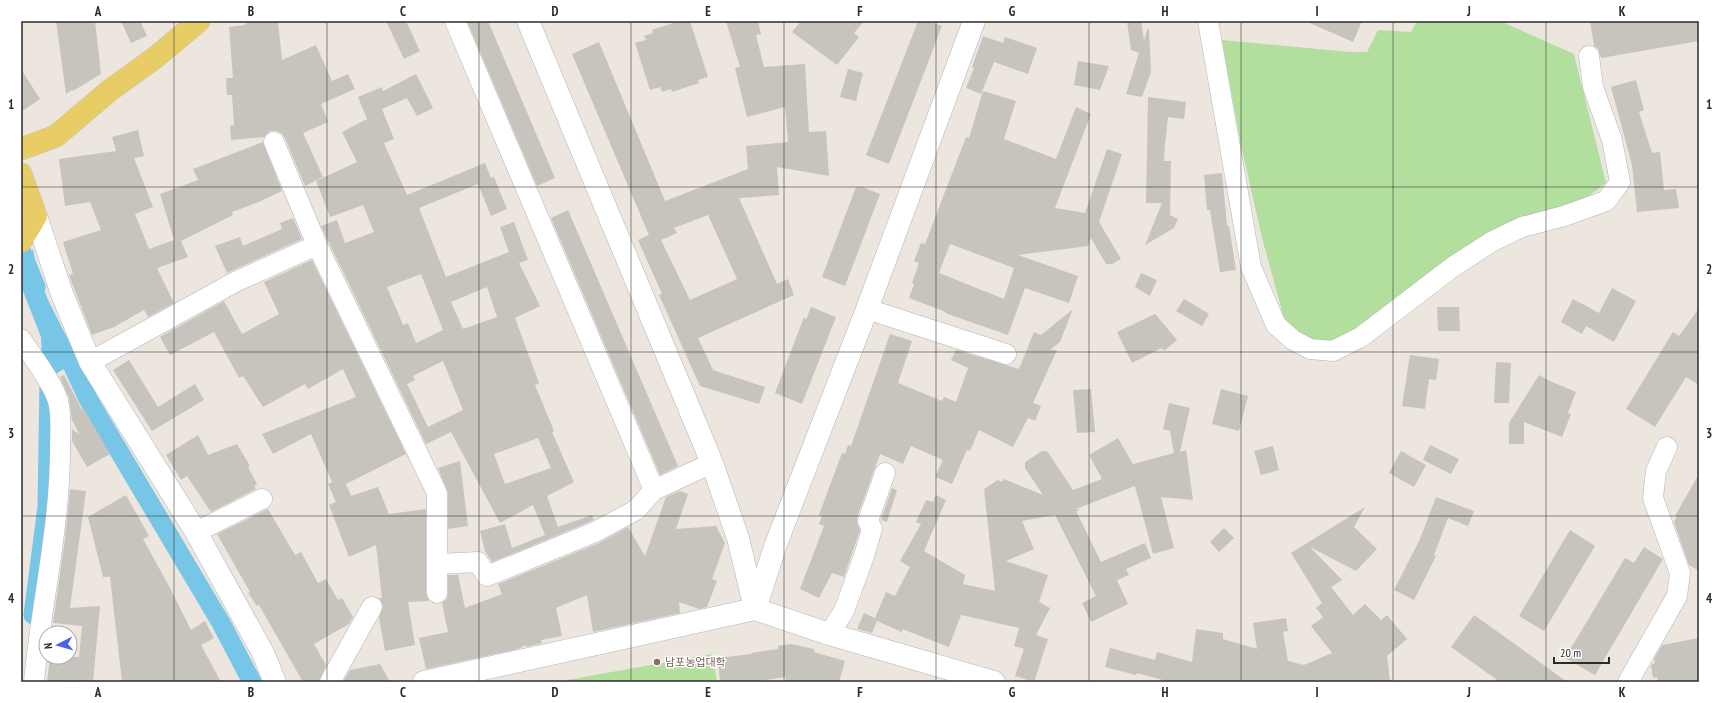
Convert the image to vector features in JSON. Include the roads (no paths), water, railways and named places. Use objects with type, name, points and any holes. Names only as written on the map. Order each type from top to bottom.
[{"type":"main road","points":[[21,149],[56,136],[109,91],[156,57],[199,21]]},
{"type":"main road","points":[[22,179],[28,230]]},
{"type":"street","points":[[455,21],[654,490]]},
{"type":"street","points":[[528,21],[712,463],[738,538],[755,609]]},
{"type":"street","points":[[755,609],[776,544],[867,309],[974,21]]},
{"type":"street","points":[[1208,21],[1251,267],[1276,325],[1293,340],[1310,349],[1333,351],[1361,337],[1454,266],[1493,241],[1522,227],[1564,216],[1606,201],[1620,182],[1612,140],[1593,87],[1589,56]]},
{"type":"street","points":[[274,142],[317,245],[437,493],[437,593]]},
{"type":"street","points":[[28,230],[62,294],[90,362],[196,532],[263,653],[275,682]]},
{"type":"street","points":[[90,362],[235,282],[317,245]]},
{"type":"street","points":[[867,309],[1006,354]]},
{"type":"street","points":[[21,339],[49,382],[59,402],[60,419],[60,473],[50,567],[34,682]]},
{"type":"street","points":[[1628,682],[1677,596],[1680,573],[1654,498],[1656,471],[1667,448]]},
{"type":"street","points":[[438,564],[478,562],[487,576],[494,574],[595,532],[636,510],[654,490],[712,463]]},
{"type":"street","points":[[829,634],[844,611],[864,556],[872,529],[868,521],[885,473]]},
{"type":"street","points":[[196,532],[262,499]]},
{"type":"street","points":[[330,682],[372,607]]},
{"type":"street","points":[[424,682],[755,609],[829,634],[985,681]]},
{"type":"water","points":[[33,249],[37,273],[49,302],[86,375],[73,382],[64,369],[50,377],[42,364],[41,337],[21,286],[21,274]]},
{"type":"waterway","points":[[21,250],[36,287]]},
{"type":"waterway","points":[[68,356],[88,399],[221,623],[252,682]]},
{"type":"waterway","points":[[33,615],[47,507],[49,379]]},
{"type":"place","name":"남포농업대학","points":[[657,662]]}]
